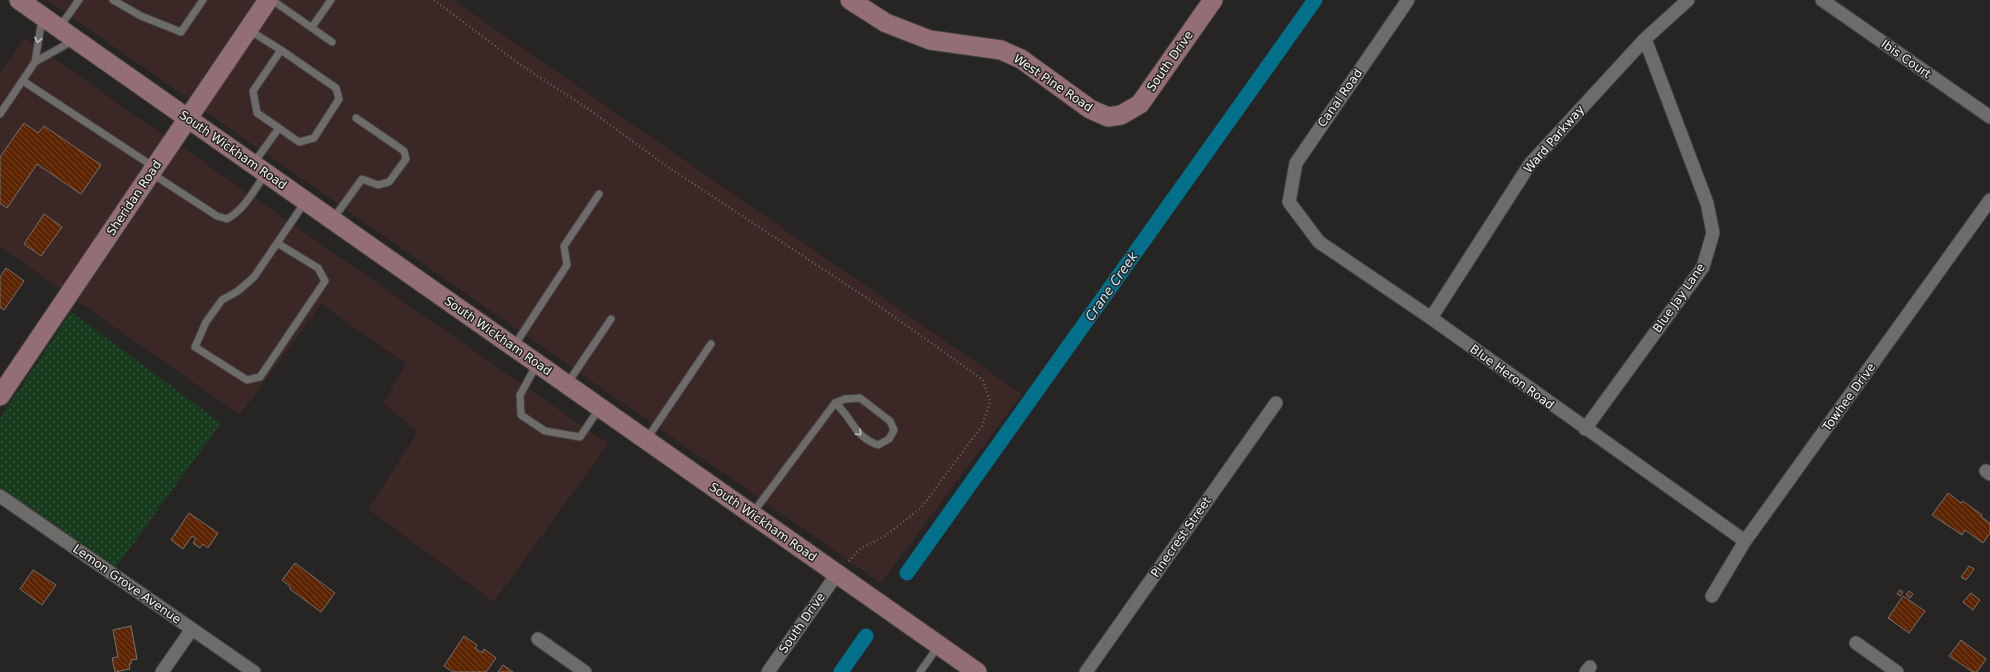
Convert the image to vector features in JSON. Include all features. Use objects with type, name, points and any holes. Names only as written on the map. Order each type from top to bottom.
[{"type":"main road","name":"South Wickham Road","points":[[19,0],[978,672]]},
{"type":"main road","name":"Sheridan Road","points":[[0,396],[268,0]]},
{"type":"main road","name":"West Pine Road","points":[[850,0],[886,23],[930,40],[1001,50],[1022,60],[1090,109],[1108,117],[1122,115]]},
{"type":"main road","name":"South Drive","points":[[1122,115],[1140,104],[1213,0]]},
{"type":"street","name":"Canal Road","points":[[1288,202],[1296,162],[1408,0]]},
{"type":"street","name":"Ward Parkway","points":[[1431,318],[1530,164],[1645,38],[1688,0]]},
{"type":"street","name":"Ibis Court","points":[[1822,0],[1990,117]]},
{"type":"street","name":"Blue Jay Lane","points":[[1585,429],[1703,267],[1713,233],[1707,203],[1645,38]]},
{"type":"street","name":"Towhee Drive","points":[[1712,596],[1745,541],[1990,200]]},
{"type":"street","name":"Blue Heron Road","points":[[1288,202],[1319,242],[1431,318],[1585,429],[1745,541]]},
{"type":"street","name":"Pinecrest Street","points":[[1086,672],[1276,403]]},
{"type":"street","name":"Lemon Grove Avenue","points":[[0,496],[254,672]]},
{"type":"street","name":"South Drive","points":[[768,672],[837,574]]},
{"type":"street","points":[[162,672],[192,629]]},
{"type":"street","points":[[538,639],[585,672]]},
{"type":"street","points":[[1856,643],[1897,672]]},
{"type":"lane","points":[[59,28],[79,0]]},
{"type":"lane","points":[[113,0],[141,16],[181,32],[203,0]]},
{"type":"lane","points":[[272,0],[332,42]]},
{"type":"lane","points":[[312,27],[331,0]]},
{"type":"lane","points":[[0,114],[35,62],[43,16]]},
{"type":"lane","points":[[249,29],[281,50],[336,88],[339,99],[314,138],[299,142],[257,113],[253,91],[281,50]]},
{"type":"lane","points":[[35,62],[76,39]]},
{"type":"lane","points":[[23,81],[153,170],[217,216],[226,218],[236,214],[246,202],[279,128]]},
{"type":"lane","points":[[333,220],[362,178],[378,184],[389,182],[406,159],[404,151],[356,118]]},
{"type":"lane","points":[[514,347],[567,265],[564,246],[599,194]]},
{"type":"lane","points":[[277,243],[318,268],[325,281],[260,377],[247,380],[195,347],[206,322],[222,300],[238,291],[254,277],[306,200]]},
{"type":"lane","points":[[567,384],[611,319]]},
{"type":"lane","points":[[646,440],[710,344]]},
{"type":"lane","points":[[538,364],[520,395],[521,415],[545,431],[580,437],[600,408]]},
{"type":"lane","points":[[752,514],[835,403],[846,398],[860,398],[890,421],[894,430],[889,439],[878,445],[867,441],[852,425],[849,416],[835,403]]},
{"type":"lane","points":[[920,672],[939,645]]},
{"type":"path","points":[[434,0],[522,66],[587,108],[668,167],[882,308],[983,380],[990,402],[982,426],[921,508],[885,536],[861,548],[837,574]]},
{"type":"shaded area","points":[[47,0],[258,0],[190,100]]},
{"type":"shaded area","points":[[278,0],[453,0],[1022,394],[881,583],[203,110]]},
{"type":"shaded area","points":[[25,38],[165,136],[62,290],[0,247],[0,73]]},
{"type":"shaded area","points":[[179,145],[608,444],[494,602],[368,509],[418,432],[383,403],[406,364],[321,304],[240,415],[76,300]]},
{"type":"green space","points":[[71,312],[221,423],[116,567],[0,487],[0,418]]},
{"type":"building","points":[[24,123],[38,133],[44,126],[101,165],[81,194],[37,164],[7,208],[0,203],[0,157]]},
{"type":"building","points":[[44,214],[62,227],[41,256],[24,244]]},
{"type":"building","points":[[6,268],[24,281],[4,310],[0,307],[0,277]]},
{"type":"building","points":[[1948,493],[1961,503],[1963,501],[1990,523],[1990,533],[1983,543],[1965,530],[1962,535],[1932,515]]},
{"type":"building","points":[[189,513],[218,533],[208,548],[203,544],[200,548],[193,543],[196,539],[192,536],[183,549],[171,540]]},
{"type":"building","points":[[295,563],[335,593],[321,612],[290,589],[290,586],[282,580]]},
{"type":"building","points":[[1969,566],[1974,569],[1966,580],[1961,577]]},
{"type":"building","points":[[33,570],[56,585],[42,605],[20,589]]},
{"type":"building","points":[[1900,590],[1903,592],[1900,596],[1897,594]]},
{"type":"building","points":[[1909,591],[1913,594],[1910,598],[1906,595]]},
{"type":"building","points":[[1971,593],[1980,600],[1973,610],[1963,602]]},
{"type":"building","points":[[1903,596],[1925,611],[1909,633],[1888,618]]},
{"type":"building","points":[[131,626],[137,659],[131,660],[131,664],[129,664],[130,669],[115,672],[112,658],[118,657],[113,630]]},
{"type":"building","points":[[464,636],[477,645],[475,648],[482,653],[484,649],[496,658],[486,672],[453,672],[444,666]]},
{"type":"building","points":[[1961,640],[1986,659],[1977,672],[1973,672],[1949,656]]},
{"type":"building","points":[[503,665],[513,672],[498,672]]},
{"type":"waterway","name":"Crane Creek","points":[[907,573],[1315,0]]},
{"type":"waterway","name":"Crane Creek","points":[[841,672],[866,636]]}]
